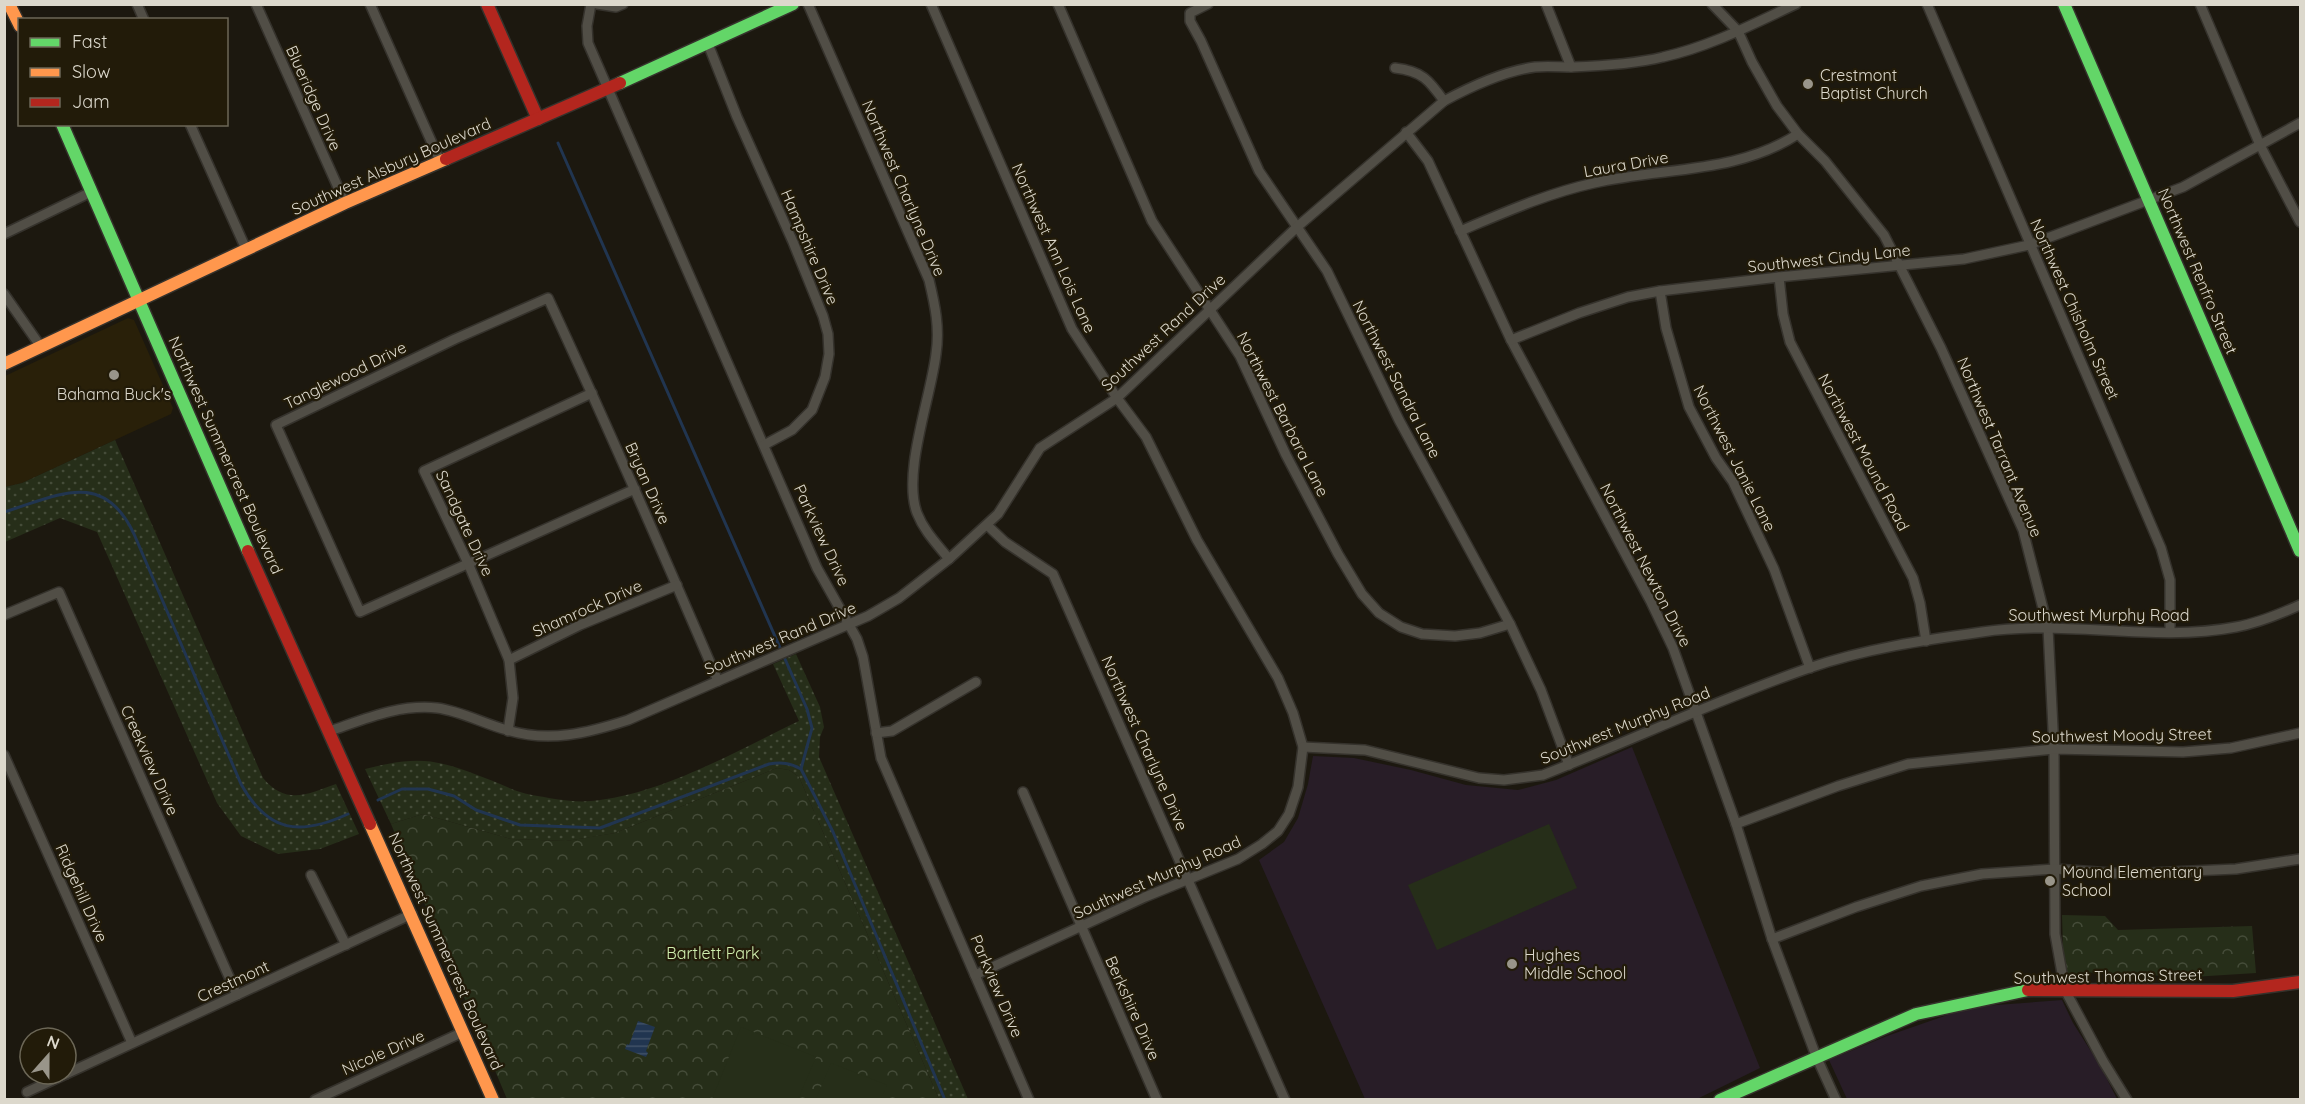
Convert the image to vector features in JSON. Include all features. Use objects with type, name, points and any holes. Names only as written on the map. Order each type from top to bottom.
[{"type":"street","points":[[9,4],[18,22]]},
{"type":"street","points":[[137,4],[143,18]]},
{"type":"street","name":"Blueridge Drive","points":[[256,4],[345,203]]},
{"type":"street","points":[[370,4],[440,161]]},
{"type":"street","points":[[487,4],[538,119]]},
{"type":"street","name":"Parkview Drive","points":[[591,4],[587,26],[588,43],[817,568],[857,639],[881,758],[1029,1100]]},
{"type":"street","points":[[597,4],[616,7],[623,4]]},
{"type":"street","name":"Southwest Alsbury Boulevard","points":[[4,364],[345,203],[607,89],[794,4]]},
{"type":"street","name":"Northwest Charlyne Drive","points":[[808,4],[929,280],[938,329],[937,352],[918,447],[913,493],[916,511],[924,528],[949,559]]},
{"type":"street","name":"Northwest Ann Lois Lane","points":[[931,4],[1072,329],[1117,398],[1146,437],[1197,540],[1278,678],[1293,713],[1303,747]]},
{"type":"street","name":"Northwest Barbara Lane","points":[[1058,4],[1152,221],[1240,356],[1286,455],[1338,554],[1362,594],[1379,613],[1401,627],[1422,634],[1455,636],[1480,633],[1510,624]]},
{"type":"street","name":"Northwest Sandra Lane","points":[[1208,4],[1190,13],[1190,21],[1201,40],[1258,171],[1327,271],[1399,420],[1510,624],[1541,690],[1569,765]]},
{"type":"street","points":[[1546,4],[1571,67]]},
{"type":"street","name":"Northwest Tarrant Avenue","points":[[1712,4],[1738,31],[1752,62],[1777,106],[1798,134],[1826,161],[1884,235],[1941,348],[2024,530],[2048,628],[2054,749],[2055,934],[2065,990],[2127,1100]]},
{"type":"street","name":"Southwest Rand Drive","points":[[330,731],[366,717],[403,708],[438,708],[527,735],[557,737],[589,732],[628,720],[887,607],[949,559],[987,525],[1007,502],[1040,448],[1117,398],[1297,227],[1444,101],[1466,89],[1534,68],[1605,65],[1663,58],[1738,31],[1796,4]]},
{"type":"street","name":"Northwest Chisholm Street","points":[[1927,4],[2161,548],[2170,580],[2170,632]]},
{"type":"street","name":"Northwest Renfro Street","points":[[2064,4],[2301,551]]},
{"type":"street","points":[[2200,4],[2260,145],[2301,222]]},
{"type":"street","name":"Hampshire Drive","points":[[708,44],[736,117],[793,242],[828,334],[825,377],[812,410],[792,429],[764,445]]},
{"type":"street","points":[[1395,68],[1409,69],[1427,78],[1444,101]]},
{"type":"street","name":"Southwest Cindy Lane","points":[[1510,340],[1578,313],[1628,297],[1660,291],[1779,277],[1900,267],[1964,259],[2029,245],[2183,187],[2301,123]]},
{"type":"street","name":"Northwest Summercrest Boulevard","points":[[63,126],[90,192],[493,1100]]},
{"type":"street","points":[[191,126],[246,249]]},
{"type":"street","name":"Northwest Newton Drive","points":[[1406,132],[1428,161],[1510,340],[1651,602],[1673,648],[1736,824],[1772,939],[1816,1056],[1836,1100]]},
{"type":"street","name":"Laura Drive","points":[[1460,231],[1538,200],[1594,183],[1732,163],[1783,144],[1798,134]]},
{"type":"street","points":[[4,234],[90,192]]},
{"type":"street","name":"Northwest Mound Road","points":[[1779,277],[1783,314],[1790,342],[1913,578],[1926,640]]},
{"type":"street","name":"Northwest Janie Lane","points":[[1660,291],[1666,328],[1689,407],[1716,459],[1733,482],[1774,569],[1810,668]]},
{"type":"street","points":[[4,294],[41,347]]},
{"type":"street","name":"Bryan Drive","points":[[548,298],[635,489],[718,681]]},
{"type":"street","name":"Tanglewood Drive","points":[[468,563],[360,612],[276,425],[455,339],[548,298]]},
{"type":"street","name":"Sandgate Drive","points":[[508,731],[513,698],[509,660],[468,563],[424,471],[592,393]]},
{"type":"street","points":[[468,563],[635,489]]},
{"type":"street","name":"Northwest Charlyne Drive","points":[[987,525],[1005,542],[1053,574],[1285,1100]]},
{"type":"street","name":"Shamrock Drive","points":[[509,660],[580,625],[677,585]]},
{"type":"street","name":"Creekview Drive","points":[[4,615],[59,592],[237,995]]},
{"type":"street","name":"Southwest Murphy Road","points":[[975,975],[1082,928],[1145,897],[1238,859],[1262,844],[1278,831],[1289,814],[1298,787],[1303,747],[1365,750],[1479,778],[1504,780],[1543,775],[1810,668],[1869,651],[1986,631],[2048,628],[2170,632],[2234,628],[2301,605]]},
{"type":"street","points":[[876,733],[892,731],[976,682]]},
{"type":"street","name":"Southwest Moody Street","points":[[1736,824],[1838,786],[1908,764],[2054,749],[2183,752],[2231,748],[2301,733]]},
{"type":"street","name":"Ridgehill Drive","points":[[4,755],[132,1044]]},
{"type":"street","name":"Berkshire Drive","points":[[1023,792],[1157,1100]]},
{"type":"street","points":[[1772,939],[1856,907],[1921,886],[1982,874],[2055,869],[2126,874],[2236,869],[2301,859]]},
{"type":"street","points":[[311,875],[346,945]]},
{"type":"street","name":"Crestmont","points":[[78,1069],[412,914]]},
{"type":"street","name":"Southwest Thomas Street","points":[[1720,1100],[1916,1014],[2026,990],[2233,991],[2301,982]]},
{"type":"street","name":"Nicole Drive","points":[[315,1100],[463,1032]]},
{"type":"street","name":"Crestmont","points":[[27,1092],[40,1086]]},
{"type":"shaded area","points":[[128,318],[134,320],[173,408],[171,414],[22,483],[5,487],[5,376]]},
{"type":"shaded area","name":"Hughes Middle School","points":[[1632,747],[1760,1068],[1697,1099],[1365,1099],[1259,860],[1284,842],[1298,818],[1313,756],[1354,758],[1466,785],[1518,790],[1556,780]]},
{"type":"shaded area","points":[[2062,1000],[2117,1099],[1847,1099],[1829,1060],[1887,1036],[1956,1012],[1983,1006]]},
{"type":"green space","points":[[115,440],[263,778],[272,787],[289,795],[306,794],[336,784],[359,834],[320,849],[278,854],[241,836],[217,803],[97,532],[60,518],[5,542],[5,487],[22,483]]},
{"type":"green space","points":[[796,654],[820,707],[824,727],[820,737],[819,757],[968,1099],[939,1099],[799,777],[789,770],[777,768],[615,833],[566,841],[511,839],[423,814],[391,824],[365,769],[385,764],[417,761],[444,764],[522,793],[569,801],[591,801],[644,790],[698,770],[799,721],[773,664]]},
{"type":"green space","name":"Bartlett Park","points":[[777,768],[789,770],[799,777],[939,1099],[507,1099],[391,824],[423,814],[511,839],[566,841],[615,833]]},
{"type":"green space","points":[[1549,824],[1577,888],[1437,950],[1408,885]]},
{"type":"green space","points":[[2062,915],[2105,916],[2118,930],[2252,926],[2256,973],[2192,977],[2078,972],[2077,982],[2068,979],[2061,950],[2063,948]]},
{"type":"green space","points":[[741,1027],[816,1057],[798,1099],[712,1099]]},
{"type":"green space","points":[[831,1063],[887,1085],[881,1099],[816,1099]]},
{"type":"water","points":[[638,1021],[655,1027],[646,1057],[625,1049],[627,1044],[629,1045]]},
{"type":"waterway","points":[[558,143],[807,709],[812,728],[801,769]]},
{"type":"waterway","points":[[4,512],[42,499],[77,492],[93,494],[108,500],[122,513],[134,534],[241,784],[251,800],[274,821],[287,826],[315,825],[348,814]]},
{"type":"waterway","points":[[378,800],[402,789],[428,789],[454,796],[476,810],[520,825],[600,828],[769,764],[786,763],[801,769],[833,832],[945,1100]]},
{"type":"traffic: fast","points":[[620,83],[793,4]]},
{"type":"traffic: fast","points":[[2064,4],[2300,551]]},
{"type":"traffic: fast","points":[[63,126],[248,551]]},
{"type":"traffic: fast","points":[[1720,1100],[1916,1014],[2028,990]]},
{"type":"traffic: slow","points":[[9,4],[18,22]]},
{"type":"traffic: slow","points":[[4,364],[345,203],[446,159]]},
{"type":"traffic: slow","points":[[370,824],[493,1100]]},
{"type":"traffic: jam","points":[[487,4],[538,119]]},
{"type":"traffic: jam","points":[[446,159],[620,83]]},
{"type":"traffic: jam","points":[[248,551],[370,824]]},
{"type":"traffic: jam","points":[[2028,990],[2233,991],[2300,982]]},
{"type":"place","name":"Crestmont Baptist Church","points":[[1808,84]]},
{"type":"place","name":"Bahama Buck's","points":[[114,375]]},
{"type":"place","name":"Mound Elementary School","points":[[2050,881]]},
{"type":"place","name":"Hughes Middle School","points":[[1512,964]]}]
